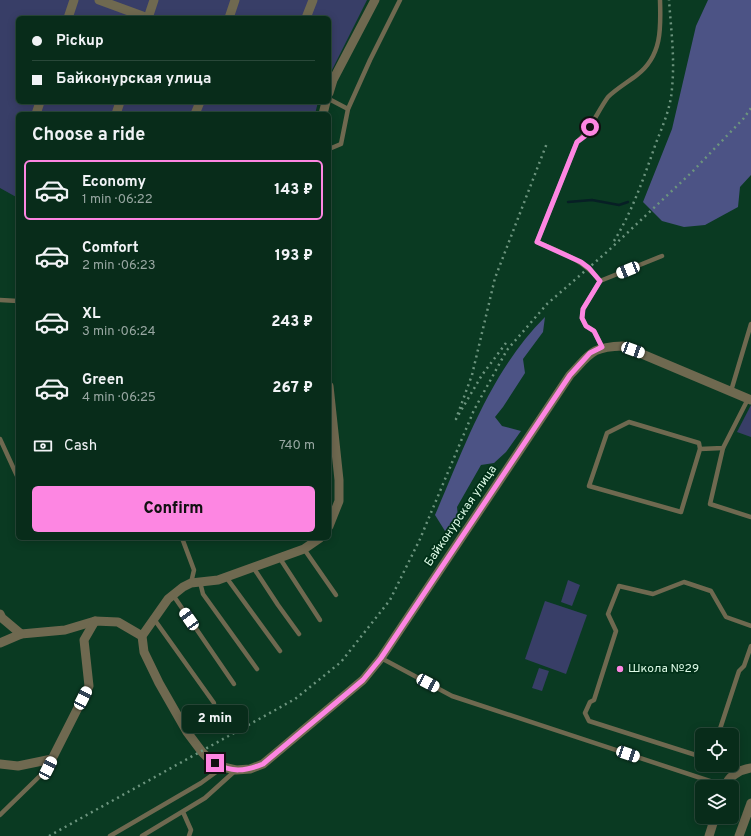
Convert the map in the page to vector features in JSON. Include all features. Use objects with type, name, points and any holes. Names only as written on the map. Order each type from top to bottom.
[{"type":"street","points":[[69,16],[74,0]]},
{"type":"street","points":[[99,0],[143,16]]},
{"type":"street","points":[[149,16],[154,0]]},
{"type":"street","points":[[230,16],[235,0]]},
{"type":"street","points":[[307,16],[313,0]]},
{"type":"street","points":[[331,80],[375,0]]},
{"type":"street","points":[[602,347],[623,346],[750,399]]},
{"type":"street","name":"Байконурская улица","points":[[142,636],[144,652],[159,683],[187,732],[208,758],[223,767],[236,770],[250,769],[263,764],[363,680],[381,658],[570,375],[590,353],[602,347]]},
{"type":"street","points":[[331,405],[339,480],[339,501],[331,521]]},
{"type":"street","points":[[0,643],[21,634],[65,630],[95,621],[118,622],[142,636],[173,596],[184,586],[226,577],[304,549],[317,540]]},
{"type":"street","points":[[0,614],[2,618],[21,634]]},
{"type":"street","points":[[0,764],[18,766],[52,759],[89,686],[84,640],[95,621]]},
{"type":"street","points":[[728,780],[741,769],[751,768]]},
{"type":"street","points":[[739,836],[751,803]]},
{"type":"street","points":[[709,836],[713,824]]},
{"type":"lane","points":[[331,147],[341,144],[348,109],[370,60],[400,0]]},
{"type":"lane","points":[[600,281],[589,268],[581,262],[537,242],[577,142],[585,136],[609,96],[642,72],[651,62],[658,47],[660,31],[660,0]]},
{"type":"lane","points":[[331,101],[348,109]]},
{"type":"lane","points":[[602,347],[594,331],[586,326],[582,318],[583,309],[600,281],[662,256]]},
{"type":"lane","points":[[0,300],[16,301]]},
{"type":"lane","points":[[731,391],[751,324]]},
{"type":"lane","points":[[750,399],[723,448],[710,504],[751,517]]},
{"type":"lane","points":[[629,422],[699,443],[700,448],[681,512],[590,486],[607,433],[629,422]]},
{"type":"lane","points":[[0,439],[16,474]]},
{"type":"lane","points":[[700,448],[723,448]]},
{"type":"lane","points":[[183,540],[194,570],[196,583],[256,669]]},
{"type":"lane","points":[[304,549],[336,595]]},
{"type":"lane","points":[[279,557],[320,620]]},
{"type":"lane","points":[[253,567],[299,634]]},
{"type":"lane","points":[[226,577],[280,651]]},
{"type":"lane","points":[[695,755],[589,721],[585,713],[590,702],[594,700],[616,631],[608,614],[619,586],[653,594],[684,582],[711,591],[726,617],[751,626]]},
{"type":"lane","points":[[173,596],[234,684]]},
{"type":"lane","points":[[154,619],[214,703]]},
{"type":"lane","points":[[720,728],[739,671],[744,666],[751,646]]},
{"type":"lane","points":[[381,658],[452,696],[707,780]]},
{"type":"lane","points":[[0,814],[48,768],[52,759]]},
{"type":"lane","points":[[110,836],[200,783],[223,767]]},
{"type":"lane","points":[[142,836],[215,791],[236,770]]},
{"type":"lane","points":[[183,812],[191,830],[189,836]]},
{"type":"lane","points":[[150,831],[153,836]]},
{"type":"shaded area","points":[[0,0],[367,0],[331,72],[331,16],[16,16],[16,104],[318,104],[316,112],[16,112],[16,197],[0,188]]},
{"type":"shaded area","points":[[708,0],[751,0],[751,175],[740,187],[738,207],[705,225],[684,227],[662,221],[643,202],[672,129],[696,26]]},
{"type":"shaded area","points":[[545,317],[543,332],[523,359],[525,373],[495,417],[502,426],[521,431],[506,452],[494,463],[481,465],[457,507],[458,517],[445,531],[435,515],[468,437],[494,386],[509,361],[526,338]]},
{"type":"shaded area","points":[[751,405],[751,437],[737,432]]},
{"type":"shaded area","points":[[568,580],[580,585],[572,606],[561,602]]},
{"type":"shaded area","points":[[545,601],[587,615],[566,674],[525,659]]},
{"type":"shaded area","points":[[539,668],[549,671],[542,691],[532,688]]},
{"type":"waterway","points":[[568,202],[592,200],[619,205],[628,202]]},
{"type":"railway","points":[[614,241],[638,193],[664,123],[670,102],[673,66],[669,0]]},
{"type":"railway","points":[[49,836],[295,699],[341,662],[390,600],[420,539],[474,410],[507,350],[547,304],[608,251],[692,172],[744,118],[751,108]]},
{"type":"railway","points":[[506,343],[482,375],[456,419],[472,375],[495,278],[547,143]]},
{"type":"place","name":"Школа №29","points":[[620,669]]},
{"type":"route","points":[[215,763],[223,767],[236,770],[250,769],[263,764],[363,680],[381,658],[570,375],[590,353],[602,347],[594,331],[586,326],[582,318],[583,309],[600,281],[589,268],[581,262],[537,242],[577,142],[585,136],[590,127]]}]
